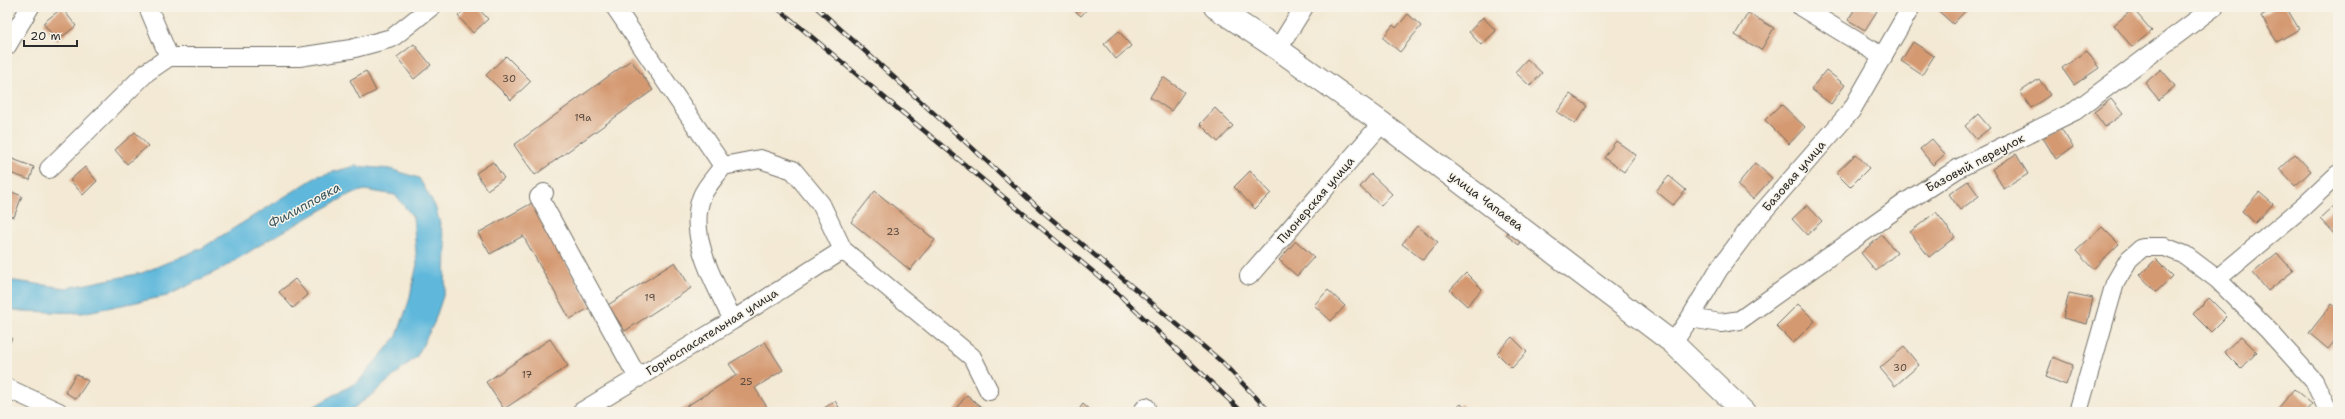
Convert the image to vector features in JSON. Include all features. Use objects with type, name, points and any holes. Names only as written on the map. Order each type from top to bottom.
[{"type":"street","points":[[7,46],[30,7]]},
{"type":"street","points":[[148,7],[169,57]]},
{"type":"street","points":[[49,169],[148,72],[169,57],[299,57],[351,49],[392,38],[431,7]]},
{"type":"street","points":[[615,7],[723,166]]},
{"type":"street","name":"улица Чапаева","points":[[1215,7],[1278,49],[1382,123],[1673,343],[1744,412]]},
{"type":"street","points":[[1278,49],[1304,7]]},
{"type":"street","points":[[1801,7],[1883,57]]},
{"type":"street","name":"Базовая улица","points":[[1673,343],[1690,318],[1719,269],[1754,222],[1851,111],[1911,7]]},
{"type":"street","name":"Базовый переулок","points":[[1690,318],[1721,323],[1740,320],[1912,198],[1959,168],[2075,111],[2214,7]]},
{"type":"street","name":"Пионерская улица","points":[[1249,276],[1382,123]]},
{"type":"street","points":[[733,320],[709,272],[697,227],[702,196],[723,166],[760,159],[793,170],[821,204],[843,250],[972,356],[989,392]]},
{"type":"street","points":[[2217,279],[2304,206],[2338,174]]},
{"type":"street","points":[[544,193],[539,197],[638,378]]},
{"type":"street","points":[[2078,412],[2115,284],[2129,259],[2143,247],[2165,247],[2185,255],[2217,279],[2270,331],[2314,382],[2329,412]]},
{"type":"street","name":"Горноспасательная улица","points":[[581,412],[733,320],[843,250]]},
{"type":"street","points":[[7,388],[59,412]]},
{"type":"water","name":"Филипповка","points":[[355,166],[390,169],[419,178],[435,206],[446,245],[445,290],[434,323],[417,356],[373,394],[348,412],[304,412],[359,381],[397,336],[409,301],[417,264],[413,217],[395,195],[365,190],[350,194],[265,242],[221,269],[167,296],[82,313],[21,311],[7,309],[7,280],[66,288],[142,273],[202,248],[318,176]]},
{"type":"building","points":[[467,7],[477,7],[488,19],[473,33],[458,16]]},
{"type":"building","points":[[1070,7],[1089,7],[1081,16]]},
{"type":"building","points":[[1856,7],[1870,7],[1877,11],[1865,30],[1848,20]]},
{"type":"building","points":[[1934,7],[1969,7],[1953,24]]},
{"type":"building","points":[[2275,7],[2286,7],[2299,29],[2277,42],[2261,16]]},
{"type":"building","points":[[62,8],[76,26],[57,41],[43,23]]},
{"type":"building","points":[[2133,9],[2152,31],[2132,47],[2114,25]]},
{"type":"building","points":[[1748,13],[1774,28],[1761,50],[1735,35]]},
{"type":"building","points":[[1408,14],[1421,26],[1400,52],[1383,38],[1393,25],[1396,28]]},
{"type":"building","points":[[1483,17],[1496,31],[1481,45],[1469,32]]},
{"type":"building","points":[[1119,31],[1131,46],[1116,59],[1104,44]]},
{"type":"building","points":[[1913,42],[1934,56],[1922,75],[1901,61]]},
{"type":"building","points":[[414,44],[431,65],[414,79],[397,57]]},
{"type":"building","points":[[2087,51],[2099,68],[2074,85],[2062,68]]},
{"type":"building","points":[[506,56],[531,81],[511,100],[486,75]]},
{"type":"building","points":[[1527,59],[1542,73],[1530,86],[1515,72]]},
{"type":"building","points":[[631,60],[653,90],[535,175],[514,145]]},
{"type":"building","points":[[2161,69],[2175,86],[2159,100],[2145,83]]},
{"type":"building","points":[[1826,70],[1845,85],[1831,104],[1811,89]]},
{"type":"building","points":[[366,71],[376,91],[360,99],[350,80]]},
{"type":"building","points":[[1163,77],[1184,92],[1171,111],[1150,97]]},
{"type":"building","points":[[2039,79],[2050,95],[2031,108],[2020,92]]},
{"type":"building","points":[[1570,94],[1587,106],[1575,124],[1557,112]]},
{"type":"building","points":[[2111,99],[2123,114],[2105,127],[2094,112]]},
{"type":"building","points":[[1781,104],[1805,127],[1789,144],[1765,120]]},
{"type":"building","points":[[1215,108],[1233,126],[1218,142],[1200,124]]},
{"type":"building","points":[[1978,114],[1990,128],[1976,139],[1965,126]]},
{"type":"building","points":[[2060,127],[2073,147],[2056,159],[2043,138]]},
{"type":"building","points":[[135,132],[148,146],[127,164],[115,150]]},
{"type":"building","points":[[1932,139],[1945,154],[1933,165],[1920,149]]},
{"type":"building","points":[[1616,141],[1636,155],[1624,172],[1604,158]]},
{"type":"building","points":[[1856,154],[1869,168],[1850,187],[1836,173]]},
{"type":"building","points":[[2016,154],[2028,174],[2004,189],[1992,169]]},
{"type":"building","points":[[2295,154],[2311,171],[2295,186],[2279,169]]},
{"type":"building","points":[[7,157],[34,167],[30,180],[7,172]]},
{"type":"building","points":[[493,162],[504,178],[487,190],[476,173]]},
{"type":"building","points":[[1755,163],[1772,178],[1753,199],[1737,185]]},
{"type":"building","points":[[85,167],[97,181],[83,195],[70,180]]},
{"type":"building","points":[[1250,171],[1271,193],[1255,209],[1234,187]]},
{"type":"building","points":[[1371,174],[1392,194],[1381,206],[1360,187]]},
{"type":"building","points":[[1669,176],[1686,190],[1673,205],[1656,191]]},
{"type":"building","points":[[1968,181],[1979,196],[1960,210],[1949,194]]},
{"type":"building","points":[[7,190],[22,196],[14,217],[7,215]]},
{"type":"building","points":[[875,191],[935,240],[910,270],[851,222]]},
{"type":"building","points":[[2259,192],[2273,204],[2255,223],[2242,211]]},
{"type":"building","points":[[532,203],[591,307],[570,319],[523,236],[490,254],[478,233]]},
{"type":"building","points":[[1807,205],[1822,221],[1807,235],[1792,219]]},
{"type":"building","points":[[2334,206],[2338,210],[2338,232],[2335,235],[2320,219]]},
{"type":"building","points":[[1936,212],[1955,237],[1929,257],[1910,232]]},
{"type":"building","points":[[1515,224],[1522,241],[1519,245],[1506,235]]},
{"type":"building","points":[[1417,226],[1438,242],[1423,260],[1402,244]]},
{"type":"building","points":[[2102,227],[2119,244],[2093,269],[2076,251]]},
{"type":"building","points":[[1882,235],[1897,253],[1876,271],[1861,253]]},
{"type":"building","points":[[1296,241],[1314,257],[1297,276],[1279,260]]},
{"type":"building","points":[[2277,253],[2293,271],[2268,291],[2253,273]]},
{"type":"building","points":[[2156,259],[2173,276],[2156,292],[2140,275]]},
{"type":"building","points":[[675,262],[691,288],[625,331],[608,305]]},
{"type":"building","points":[[1466,273],[1482,289],[1467,306],[1450,290]]},
{"type":"building","points":[[295,279],[308,295],[293,308],[279,292]]},
{"type":"building","points":[[1328,290],[1345,306],[1331,321],[1314,305]]},
{"type":"building","points":[[2069,293],[2093,298],[2087,324],[2063,318]]},
{"type":"building","points":[[2209,298],[2227,316],[2211,332],[2193,314]]},
{"type":"building","points":[[1798,304],[1815,321],[1793,343],[1776,326]]},
{"type":"building","points":[[2332,304],[2338,309],[2338,337],[2328,349],[2309,333]]},
{"type":"building","points":[[7,336],[12,338],[7,348]]},
{"type":"building","points":[[2241,336],[2257,352],[2241,369],[2224,352]]},
{"type":"building","points":[[1512,337],[1527,352],[1512,368],[1497,353]]},
{"type":"building","points":[[550,339],[568,366],[504,409],[486,382]]},
{"type":"building","points":[[765,342],[783,370],[755,388],[770,412],[677,412],[737,375],[729,364]]},
{"type":"building","points":[[1904,347],[1919,365],[1895,386],[1880,368]]},
{"type":"building","points":[[2053,357],[2073,365],[2066,385],[2046,377]]},
{"type":"building","points":[[76,374],[88,381],[76,399],[65,392]]},
{"type":"building","points":[[2294,389],[2312,404],[2305,412],[2280,412],[2277,410]]},
{"type":"building","points":[[967,395],[987,412],[953,412]]},
{"type":"building","points":[[835,401],[842,412],[818,412]]},
{"type":"building","points":[[1083,404],[1092,412],[1077,412]]},
{"type":"building","points":[[1461,404],[1468,412],[1452,412]]},
{"type":"railway","points":[[776,7],[1109,285],[1242,412]]},
{"type":"railway","points":[[816,7],[1042,211],[1222,362],[1270,412]]}]
